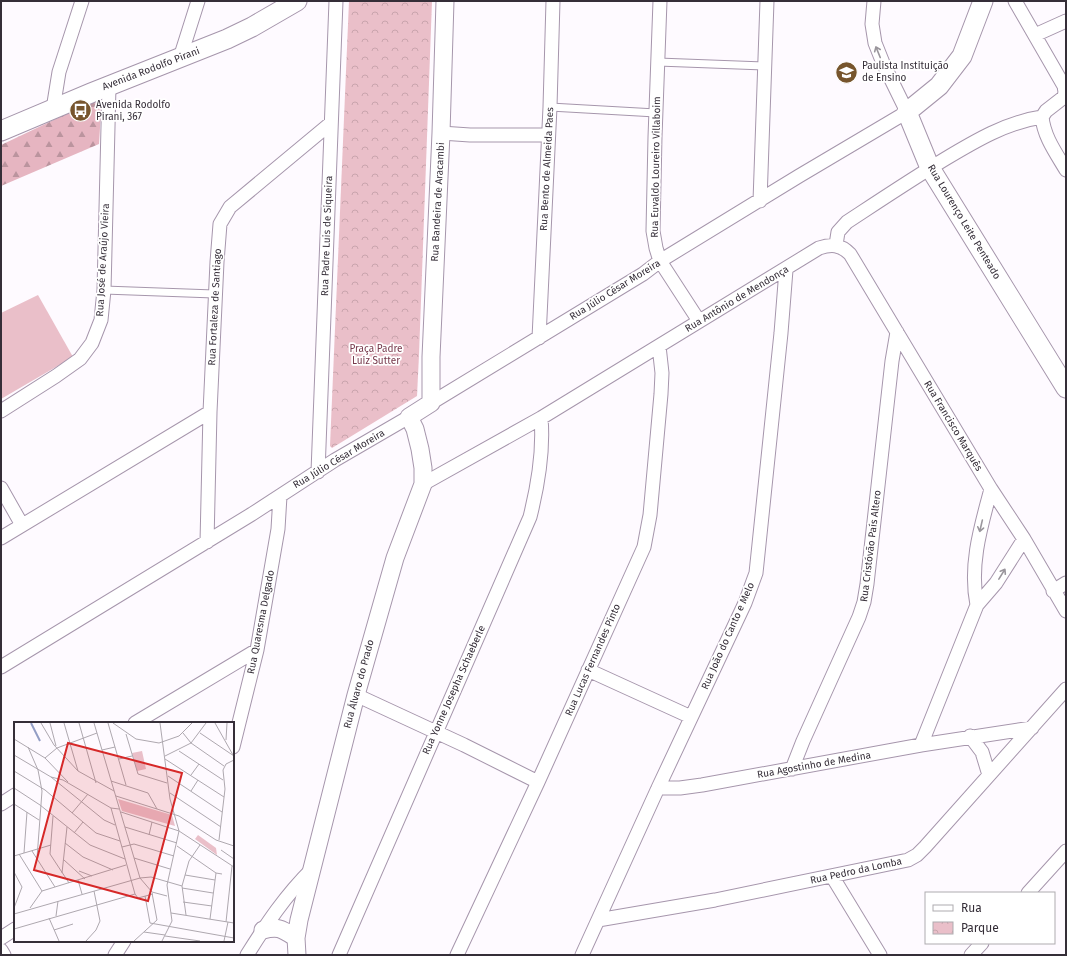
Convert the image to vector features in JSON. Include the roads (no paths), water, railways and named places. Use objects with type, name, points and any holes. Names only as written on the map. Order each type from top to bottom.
[{"type":"main road","name":"Avenida Rodolfo Pirani","points":[[1,131],[227,39],[252,27],[297,1]]},
{"type":"main road","name":"Rua Júlio César Moreira","points":[[907,112],[939,86],[962,56],[983,1]]},
{"type":"main road","name":"Rua Lourenço Leite Penteado","points":[[907,112],[930,168],[1066,388]]},
{"type":"street","points":[[53,109],[59,72],[82,1]]},
{"type":"street","points":[[180,58],[198,1]]},
{"type":"street","name":"Rua Padre Luis de Siqueira","points":[[318,472],[336,1]]},
{"type":"street","name":"Rua Bandeira de Aracambi","points":[[431,403],[431,357],[445,1]]},
{"type":"street","name":"Rua Bento de Almeida Paes","points":[[539,338],[550,107],[553,1]]},
{"type":"street","name":"Rua Euvaldo Loureiro Villaboim","points":[[660,1],[654,230],[656,248],[660,261],[699,321]]},
{"type":"street","points":[[760,201],[767,1]]},
{"type":"street","name":"Rua Lourenço Leite Penteado","points":[[874,1],[872,24],[875,43],[907,112]]},
{"type":"street","points":[[1015,1],[1065,85],[1064,97],[1046,110],[1042,117],[1043,127],[1049,141],[1066,170]]},
{"type":"street","points":[[1035,35],[1066,22]]},
{"type":"street","name":"Rua José de Araújo Vieira","points":[[1,411],[56,376],[80,358],[92,343],[101,320],[104,290],[109,86]]},
{"type":"street","name":"Rua Júlio César Moreira","points":[[1,667],[643,274],[660,261],[907,112]]},
{"type":"street","points":[[836,245],[838,232],[847,222],[930,168],[981,138],[1027,119],[1042,117]]},
{"type":"street","name":"Rua Fortaleza de Santiago","points":[[207,542],[214,294],[220,224],[230,206],[331,123]]},
{"type":"street","points":[[441,133],[470,135],[548,135]]},
{"type":"street","name":"Rua Antônio de Mendonça","points":[[423,484],[541,418],[699,321],[786,270],[818,248],[828,245],[836,245]]},
{"type":"street","name":"Rua Francisco Marquês","points":[[836,245],[844,248],[850,254],[991,488],[1024,539],[1066,611]]},
{"type":"street","name":"Rua João do Canto e Melo","points":[[582,955],[658,788],[745,603],[756,573],[786,270]]},
{"type":"street","name":"Rua Cristóvão País Altero","points":[[792,769],[803,741],[859,617],[864,602],[892,361],[897,332]]},
{"type":"street","name":"Rua Lucas Fernandes Pinto","points":[[457,955],[538,782],[644,547],[647,537],[661,394],[662,373],[659,346]]},
{"type":"street","points":[[1,538],[210,412]]},
{"type":"street","name":"Rua Álvaro do Prado","points":[[297,955],[296,938],[299,920],[356,695],[396,558],[423,484],[423,468],[420,449],[415,429],[409,417]]},
{"type":"street","name":"Rua Yonne Josepha Schaeberle","points":[[339,955],[530,517],[538,486],[541,460],[543,433],[541,418]]},
{"type":"street","points":[[1,488],[22,525]]},
{"type":"street","points":[[977,605],[974,589],[974,575],[980,531],[991,488]]},
{"type":"street","name":"Rua Quaresma Delgado","points":[[234,743],[257,650],[278,529],[280,496]]},
{"type":"street","points":[[921,745],[977,605],[996,583],[1024,539]]},
{"type":"street","points":[[1053,591],[1066,583]]},
{"type":"street","points":[[137,722],[257,650]]},
{"type":"street","points":[[588,670],[691,718]]},
{"type":"street","name":"Rua Pedro da Lomba","points":[[598,920],[715,900],[908,860],[917,855],[1066,689]]},
{"type":"street","points":[[356,695],[538,782]]},
{"type":"street","name":"Rua Agostinho de Medina","points":[[658,788],[680,788],[702,785],[970,736],[1032,728]]},
{"type":"street","points":[[970,736],[982,752],[989,775]]},
{"type":"street","points":[[1,804],[14,796]]},
{"type":"street","points":[[1029,892],[1066,851]]},
{"type":"street","points":[[247,955],[292,889],[312,869]]},
{"type":"street","points":[[832,876],[880,955]]},
{"type":"street","points":[[263,930],[274,927],[280,928],[296,938]]},
{"type":"street","points":[[1,938],[14,930]]},
{"type":"street","points":[[115,955],[123,942]]},
{"type":"street","points":[[971,955],[981,944]]},
{"type":"street","points":[[1,950],[4,955]]},
{"type":"lane","points":[[658,62],[764,66]]},
{"type":"lane","points":[[550,107],[656,113]]},
{"type":"lane","points":[[104,290],[146,293],[214,294]]},
{"type":"place","name":"Paulista Instituição de Ensino","points":[[846,72]]},
{"type":"place","name":"Avenida Rodolfo Pirani, 367","points":[[80,111]]},
{"type":"park label","name":"Praça Padre Luiz Sutter","points":[[376,354]]}]
